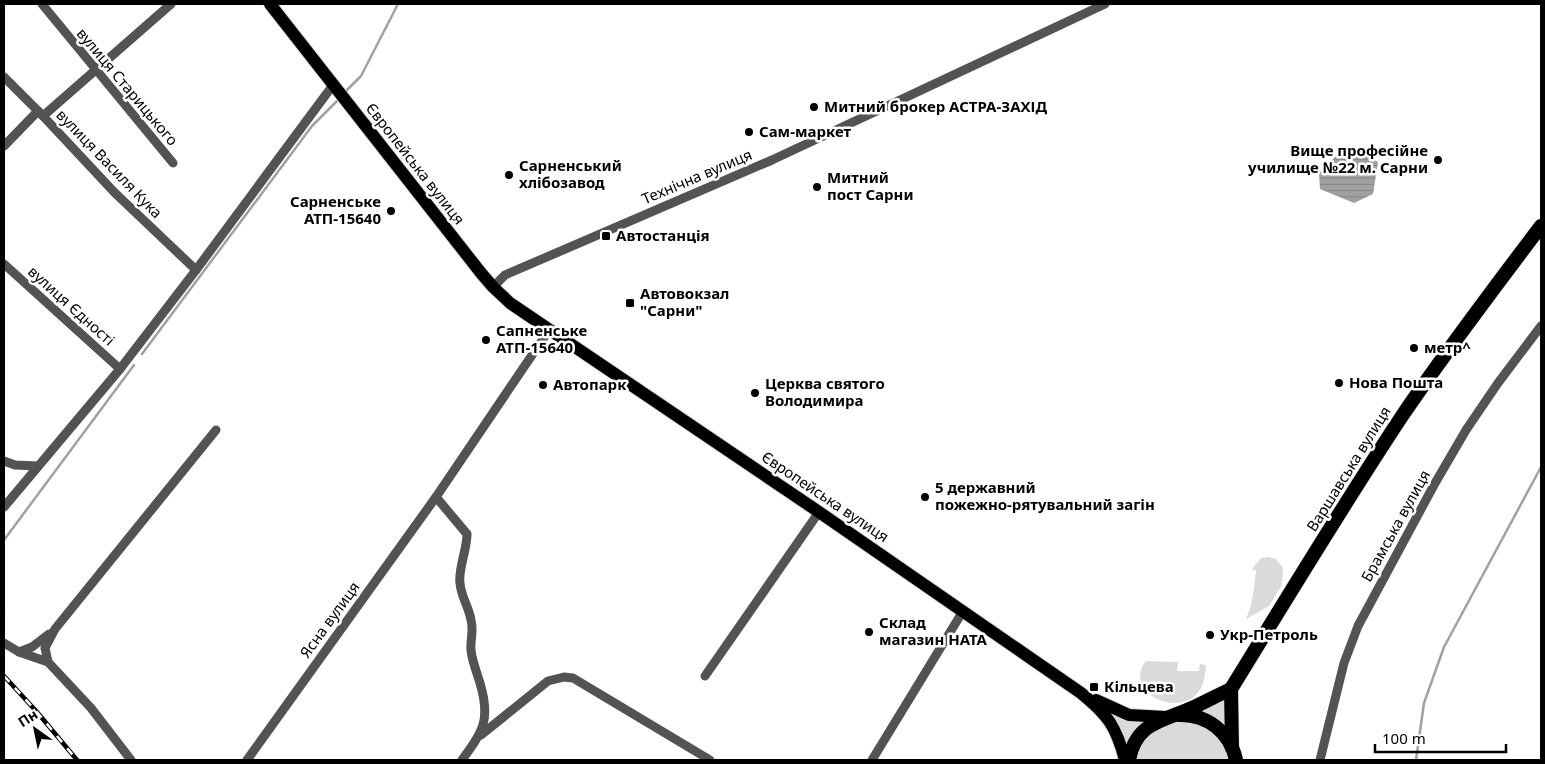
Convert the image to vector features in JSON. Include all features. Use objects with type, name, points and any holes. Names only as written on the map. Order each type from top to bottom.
[{"type":"highway","name":"Варшавська вулиця","points":[[1231,690],[1403,415],[1490,292],[1541,226]]},
{"type":"highway","points":[[1129,760],[1133,746],[1139,737],[1156,722],[1231,690],[1234,754]]},
{"type":"highway","points":[[1170,716],[1194,716],[1214,725],[1228,740],[1234,754]]},
{"type":"main road","name":"Європейська вулиця","points":[[270,4],[493,288],[549,330],[819,512],[1081,693],[1110,720],[1117,734],[1125,760]]},
{"type":"main road","name":"Європейська вулиця","points":[[1081,693],[1129,715],[1170,716]]},
{"type":"street","name":"вулиця Старицького","points":[[42,4],[173,164]]},
{"type":"street","points":[[4,146],[40,113],[95,71],[170,4]]},
{"type":"street","name":"Технічна вулиця","points":[[493,288],[505,276],[772,160],[1105,4]]},
{"type":"street","name":"вулиця Василя Кука","points":[[4,77],[114,192],[196,270]]},
{"type":"street","points":[[4,507],[120,369],[196,270],[338,92]]},
{"type":"street","name":"вулиця Єдності","points":[[4,264],[120,369]]},
{"type":"street","name":"Брамська вулиця","points":[[1320,760],[1344,663],[1362,618],[1466,430],[1498,383],[1541,326]]},
{"type":"street","points":[[480,736],[486,717],[484,697],[471,650],[473,634],[471,618],[461,593],[459,580],[468,534],[436,497],[549,330]]},
{"type":"street","points":[[19,652],[32,647],[54,629],[216,430]]},
{"type":"street","points":[[4,461],[15,465],[38,466]]},
{"type":"street","name":"Ясна вулиця","points":[[247,760],[436,497]]},
{"type":"street","points":[[705,676],[819,512]]},
{"type":"street","points":[[872,760],[963,611]]},
{"type":"street","points":[[48,662],[45,648],[54,629]]},
{"type":"street","points":[[4,643],[19,652],[48,662],[91,708],[131,760]]},
{"type":"street","points":[[462,760],[480,736],[548,680],[564,677],[573,678],[710,760]]},
{"type":"shaded area","points":[[1362,152],[1378,162],[1373,194],[1354,203],[1320,189],[1319,173],[1339,153]]},
{"type":"shaded area","points":[[1261,558],[1276,559],[1283,568],[1282,585],[1269,606],[1246,619],[1255,583],[1256,571],[1252,569]]},
{"type":"shaded area","points":[[1146,661],[1178,662],[1177,671],[1199,671],[1200,664],[1206,665],[1205,677],[1201,688],[1192,698],[1181,702],[1169,703],[1157,699],[1147,692],[1141,683],[1140,672]]},
{"type":"shaded area","points":[[1231,689],[1236,760],[1125,760],[1097,707],[1165,717]]},
{"type":"waterway","points":[[345,92],[361,76],[398,4]]},
{"type":"waterway","points":[[142,354],[312,126],[340,98]]},
{"type":"waterway","points":[[4,540],[134,365]]},
{"type":"waterway","points":[[1416,760],[1424,703],[1444,647],[1541,467]]},
{"type":"railway","points":[[4,676],[77,760]]},
{"type":"place","name":"Митний брокер АСТРА-ЗАХІД","points":[[814,107]]},
{"type":"place","name":"Сам-маркет","points":[[749,132]]},
{"type":"place","name":"Вище професійне училище №22 м. Сарни","points":[[1438,160]]},
{"type":"place","name":"Сарненський хлібозавод","points":[[509,175]]},
{"type":"place","name":"Митний пост Сарни","points":[[817,187]]},
{"type":"place","name":"Сарненське АТП-15640","points":[[391,211]]},
{"type":"place","name":"Автостанція","points":[[606,236]]},
{"type":"place","name":"Автовокзал \"Сарни\"","points":[[630,303]]},
{"type":"place","name":"Сапненське АТП-15640","points":[[486,340]]},
{"type":"place","name":"метр^","points":[[1414,348]]},
{"type":"place","name":"Нова Пошта","points":[[1339,383]]},
{"type":"place","name":"Автопарк","points":[[543,385]]},
{"type":"place","name":"Церква святого Володимира","points":[[755,393]]},
{"type":"place","name":"5 державний пожежно-рятувальний загін","points":[[925,497]]},
{"type":"place","name":"Склад магазин НАТА","points":[[869,632]]},
{"type":"place","name":"Укр-Петроль","points":[[1210,635]]},
{"type":"place","name":"Кільцева","points":[[1094,687]]}]
